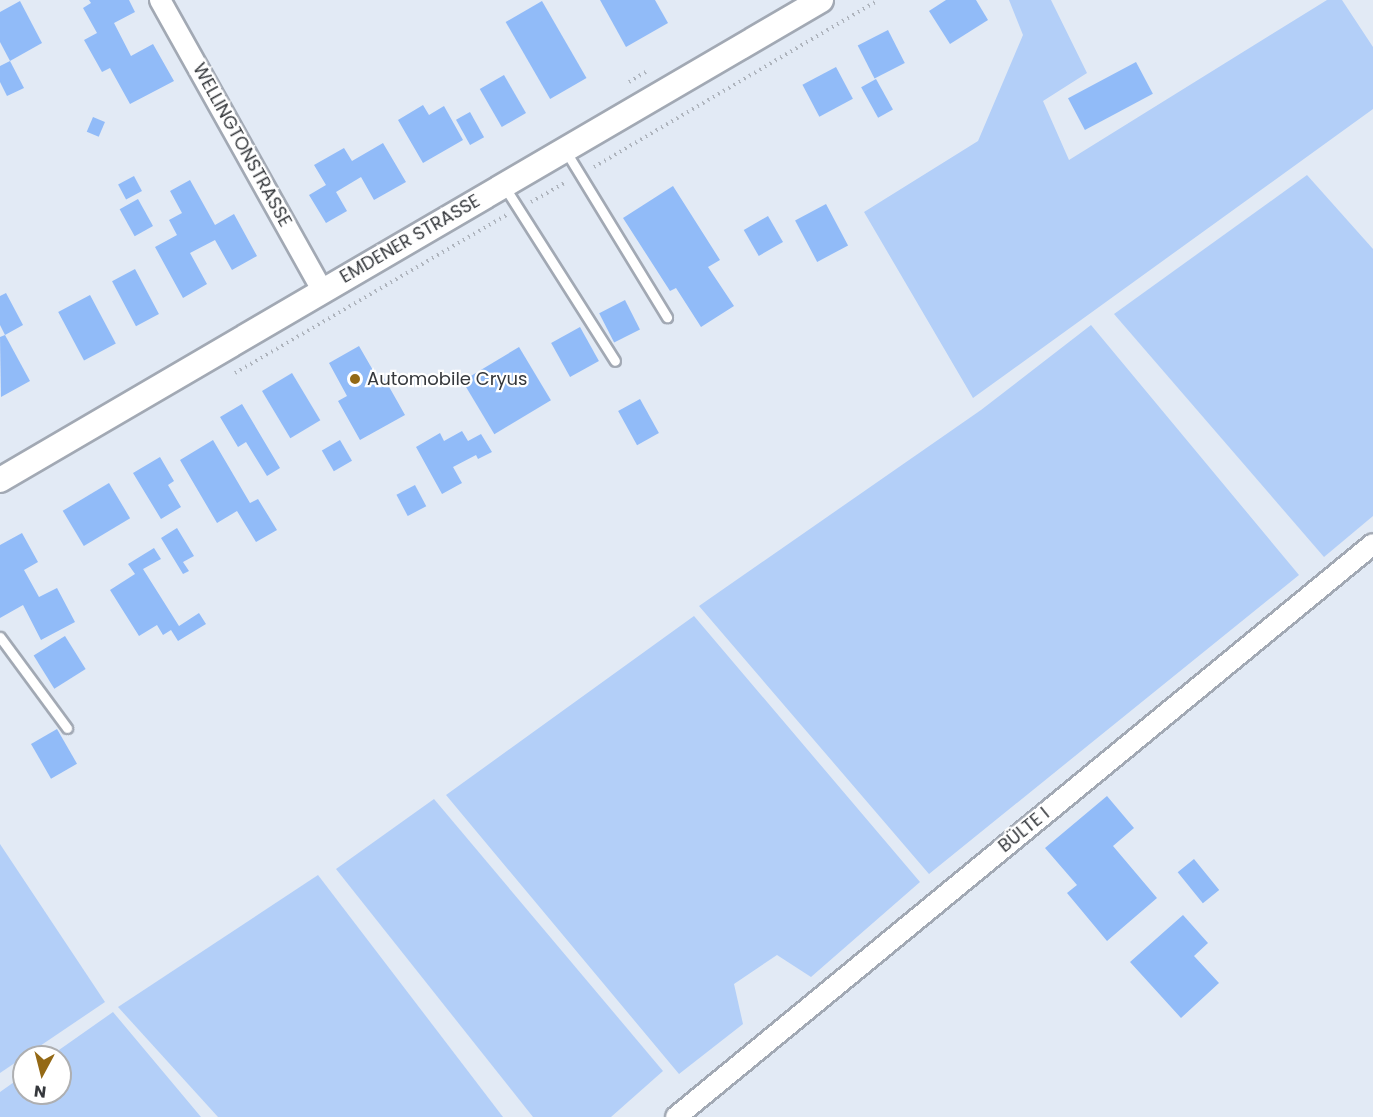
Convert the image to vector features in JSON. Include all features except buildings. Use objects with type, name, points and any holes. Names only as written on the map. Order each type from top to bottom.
[{"type":"street","name":"WELLINGTONSTRASSE","points":[[160,0],[322,290]]},
{"type":"street","name":"EMDENER STRASSE","points":[[0,480],[821,0]]},
{"type":"street","name":"BÜLTE I","points":[[675,1117],[1373,544]]},
{"type":"lane","points":[[564,149],[667,317]]},
{"type":"lane","points":[[503,185],[615,361]]},
{"type":"lane","points":[[0,637],[67,728]]},
{"type":"path","points":[[230,376],[879,0]]},
{"type":"shaded area","points":[[1009,0],[1051,0],[1087,73],[1043,101],[1069,160],[1327,0],[1342,0],[1373,47],[1373,109],[973,398],[864,212],[978,141],[1023,35]]},
{"type":"shaded area","points":[[1307,175],[1373,249],[1373,516],[1324,557],[1114,314]]},
{"type":"shaded area","points":[[1091,325],[1299,575],[929,874],[699,606],[981,410]]},
{"type":"shaded area","points":[[694,616],[920,882],[811,977],[777,955],[734,984],[743,1024],[679,1074],[446,795]]},
{"type":"shaded area","points":[[434,799],[663,1071],[611,1117],[533,1117],[336,869]]},
{"type":"shaded area","points":[[0,844],[105,1002],[41,1045],[12,1045],[12,1065],[0,1073]]},
{"type":"shaded area","points":[[318,875],[503,1117],[218,1117],[118,1007]]},
{"type":"shaded area","points":[[113,1012],[201,1117],[0,1117],[0,1092],[12,1084],[12,1105],[72,1105],[72,1045],[66,1045]]},
{"type":"place","name":"Automobile Cryus","points":[[355,379]]}]
